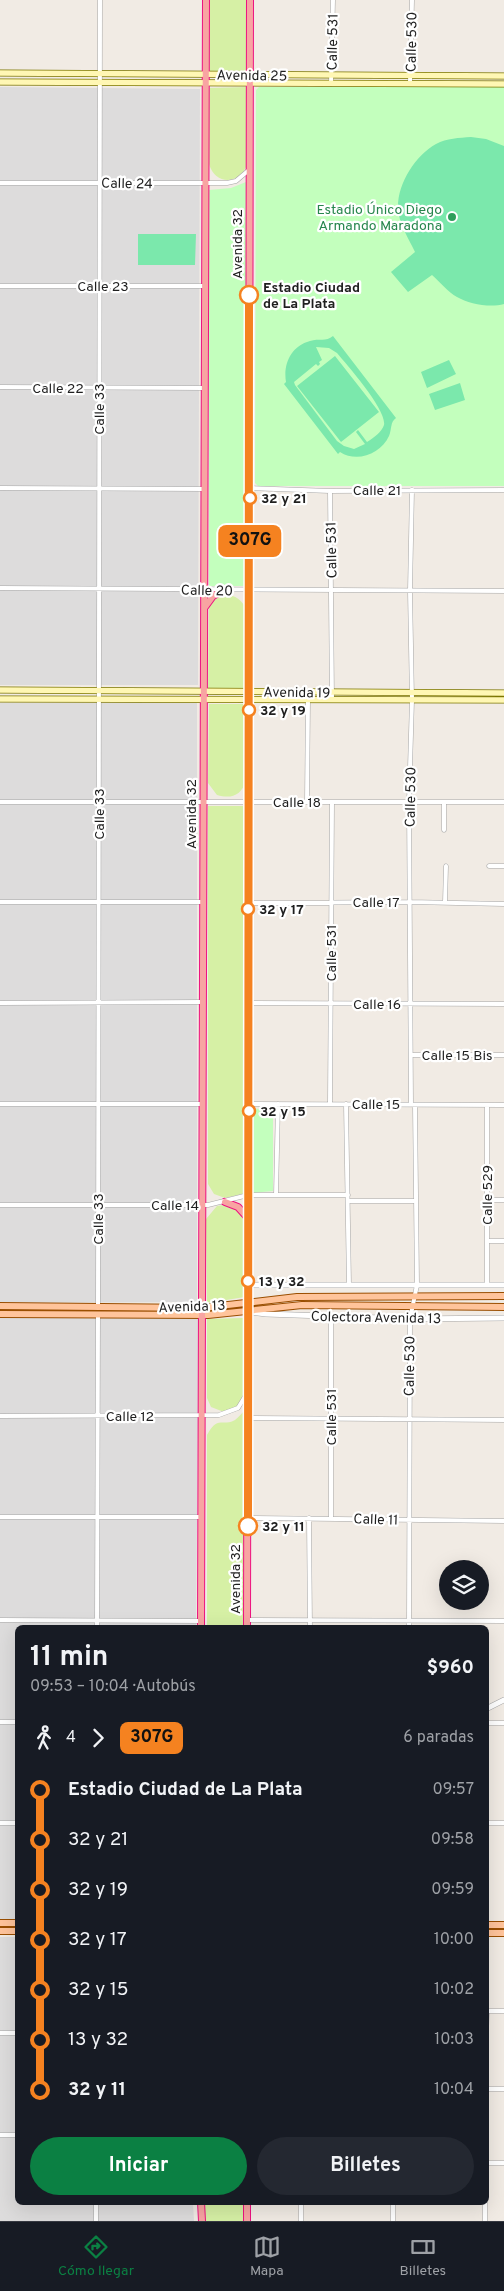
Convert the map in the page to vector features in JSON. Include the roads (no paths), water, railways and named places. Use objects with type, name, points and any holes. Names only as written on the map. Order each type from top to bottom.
[{"type":"highway","name":"Avenida 32","points":[[201,1624],[206,0]]},
{"type":"highway","name":"Avenida 32","points":[[247,1624],[250,0]]},
{"type":"highway","points":[[204,608],[213,596],[224,590]]},
{"type":"highway","points":[[225,1202],[238,1207],[247,1218]]},
{"type":"highway","points":[[201,2205],[202,2221]]},
{"type":"highway","points":[[247,2205],[247,2221]]},
{"type":"main road","name":"Avenida 25","points":[[0,73],[331,76],[504,84]]},
{"type":"main road","name":"Avenida 25","points":[[0,82],[331,84],[504,76]]},
{"type":"main road","name":"Avenida 19","points":[[0,690],[504,692]]},
{"type":"main road","name":"Avenida 19","points":[[0,699],[504,700]]},
{"type":"main road","name":"Avenida 13","points":[[202,1312],[248,1302],[297,1297],[504,1296]]},
{"type":"main road","name":"Avenida 13","points":[[0,1306],[202,1312],[248,1311],[302,1305],[504,1307]]},
{"type":"main road","name":"Avenida 13","points":[[0,1314],[98,1310]]},
{"type":"main road","points":[[0,1923],[15,1923]]},
{"type":"main road","points":[[489,1925],[504,1925]]},
{"type":"main road","points":[[0,1931],[15,1931]]},
{"type":"main road","points":[[489,1933],[504,1933]]},
{"type":"street","name":"Calle 33","points":[[97,1625],[100,0]]},
{"type":"street","name":"Calle 531","points":[[331,84],[333,0]]},
{"type":"street","name":"Calle 530","points":[[411,80],[412,0]]},
{"type":"street","name":"Calle 24","points":[[0,182],[205,184],[236,181],[250,169]]},
{"type":"street","name":"Calle 23","points":[[0,286],[205,286]]},
{"type":"street","name":"Calle 22","points":[[0,388],[205,388]]},
{"type":"street","points":[[0,488],[205,489]]},
{"type":"street","name":"Calle 21","points":[[250,488],[504,490]]},
{"type":"street","name":"Calle 531","points":[[330,490],[332,700]]},
{"type":"street","name":"Calle 530","points":[[409,1625],[410,1319],[418,1285],[410,1004],[409,802],[412,700],[410,591],[412,490]]},
{"type":"street","name":"Calle 20","points":[[0,588],[504,591]]},
{"type":"street","points":[[307,802],[308,700]]},
{"type":"street","name":"Calle 18","points":[[0,802],[504,802]]},
{"type":"street","name":"Calle 531","points":[[330,1104],[332,802]]},
{"type":"street","points":[[444,802],[444,830]]},
{"type":"street","points":[[446,866],[446,903]]},
{"type":"street","points":[[489,866],[504,866]]},
{"type":"street","points":[[0,902],[204,902]]},
{"type":"street","name":"Calle 17","points":[[248,904],[331,902],[504,904]]},
{"type":"street","points":[[0,1002],[203,1002]]},
{"type":"street","name":"Calle 16","points":[[249,1003],[504,1004]]},
{"type":"street","name":"Calle 15 Bis","points":[[411,1056],[504,1055]]},
{"type":"street","points":[[0,1104],[203,1104]]},
{"type":"street","name":"Calle 15","points":[[249,1104],[504,1105]]},
{"type":"street","points":[[276,1195],[278,1104]]},
{"type":"street","points":[[346,1104],[349,1285]]},
{"type":"street","name":"Calle 529","points":[[487,1105],[487,1284]]},
{"type":"street","name":"Calle 14","points":[[0,1205],[202,1205],[225,1202],[248,1195],[348,1195]]},
{"type":"street","points":[[487,1200],[504,1200]]},
{"type":"street","points":[[348,1201],[416,1201]]},
{"type":"street","points":[[487,1241],[504,1241]]},
{"type":"street","points":[[248,1285],[504,1285]]},
{"type":"street","name":"Colectora Avenida 13","points":[[248,1311],[266,1314],[410,1319],[504,1318]]},
{"type":"street","name":"Calle 531","points":[[331,1316],[331,1517]]},
{"type":"street","name":"Calle 12","points":[[0,1416],[219,1415],[232,1412],[242,1404],[247,1391]]},
{"type":"street","points":[[248,1418],[504,1420]]},
{"type":"street","points":[[0,1517],[202,1517]]},
{"type":"street","name":"Calle 11","points":[[247,1518],[331,1517],[504,1522]]},
{"type":"street","points":[[309,1518],[310,1625]]},
{"type":"street","points":[[0,1620],[97,1620],[201,1624]]},
{"type":"street","points":[[247,1624],[310,1620],[504,1621]]},
{"type":"street","points":[[489,1708],[504,1700]]},
{"type":"street","points":[[0,1722],[15,1722]]},
{"type":"street","points":[[489,1723],[504,1723]]},
{"type":"street","points":[[0,1823],[15,1823]]},
{"type":"street","points":[[489,1823],[504,1823]]},
{"type":"street","points":[[489,2011],[504,2011]]},
{"type":"street","points":[[0,2033],[15,2033]]},
{"type":"street","points":[[489,2089],[504,2089]]},
{"type":"street","points":[[0,2135],[15,2135]]},
{"type":"street","points":[[489,2163],[504,2163]]},
{"type":"street","points":[[96,2205],[96,2221]]},
{"type":"street","points":[[301,2205],[301,2221]]},
{"type":"street","points":[[393,2205],[394,2221]]},
{"type":"street","points":[[485,2205],[485,2221]]},
{"type":"place","name":"Estadio Único Diego Armando Maradona","points":[[452,217]]},
{"type":"place","name":"Estadio Ciudad de La Plata","points":[[249,295]]},
{"type":"place","name":"32 y 21","points":[[250,498]]},
{"type":"place","name":"32 y 19","points":[[249,710]]},
{"type":"place","name":"32 y 17","points":[[248,909]]},
{"type":"place","name":"32 y 15","points":[[249,1111]]},
{"type":"place","name":"13 y 32","points":[[248,1281]]},
{"type":"place","name":"32 y 11","points":[[248,1526]]}]
